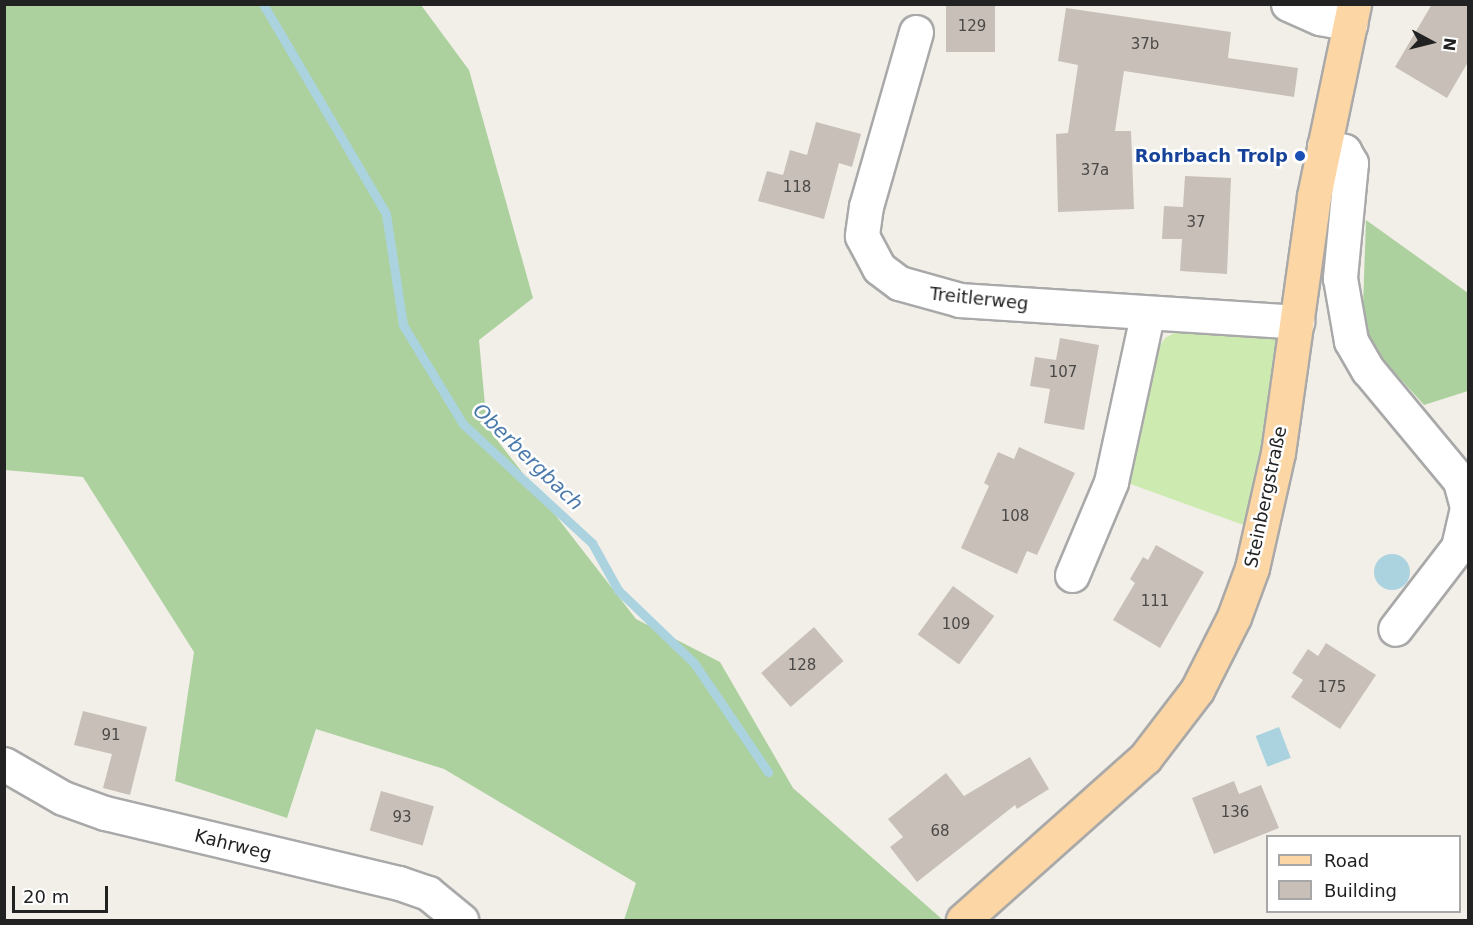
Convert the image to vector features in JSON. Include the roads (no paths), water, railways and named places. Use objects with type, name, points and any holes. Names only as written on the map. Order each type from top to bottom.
[{"type":"main road","name":"Steinbergstraße","points":[[963,921],[1126,779],[1166,733],[1217,655],[1252,568],[1263,530],[1324,146],[1352,14]]},
{"type":"street","points":[[1288,4],[1320,18],[1352,14]]},
{"type":"street","name":"Treitlerweg","points":[[915,32],[866,206],[862,236],[879,268],[899,283],[926,294],[1147,315],[1297,322]]},
{"type":"street","points":[[1324,146],[1344,151],[1350,163],[1340,278],[1351,341],[1368,370],[1455,474],[1467,508],[1458,547],[1395,629]]},
{"type":"street","points":[[1072,575],[1110,482],[1147,315]]},
{"type":"street","name":"Kahrweg","points":[[4,764],[63,798],[96,810],[399,883],[428,893],[461,921]]},
{"type":"water","points":[[1392,554],[1405,559],[1410,572],[1405,585],[1392,590],[1379,585],[1374,572],[1379,559]]},
{"type":"water","points":[[1279,727],[1291,758],[1267,767],[1256,736]]},
{"type":"waterway","name":"Oberbergbach","points":[[263,4],[386,214],[403,325],[463,424],[592,543],[618,590],[694,663],[768,772]]},
{"type":"place","name":"Rohrbach Trolp","points":[[1300,156]]}]
